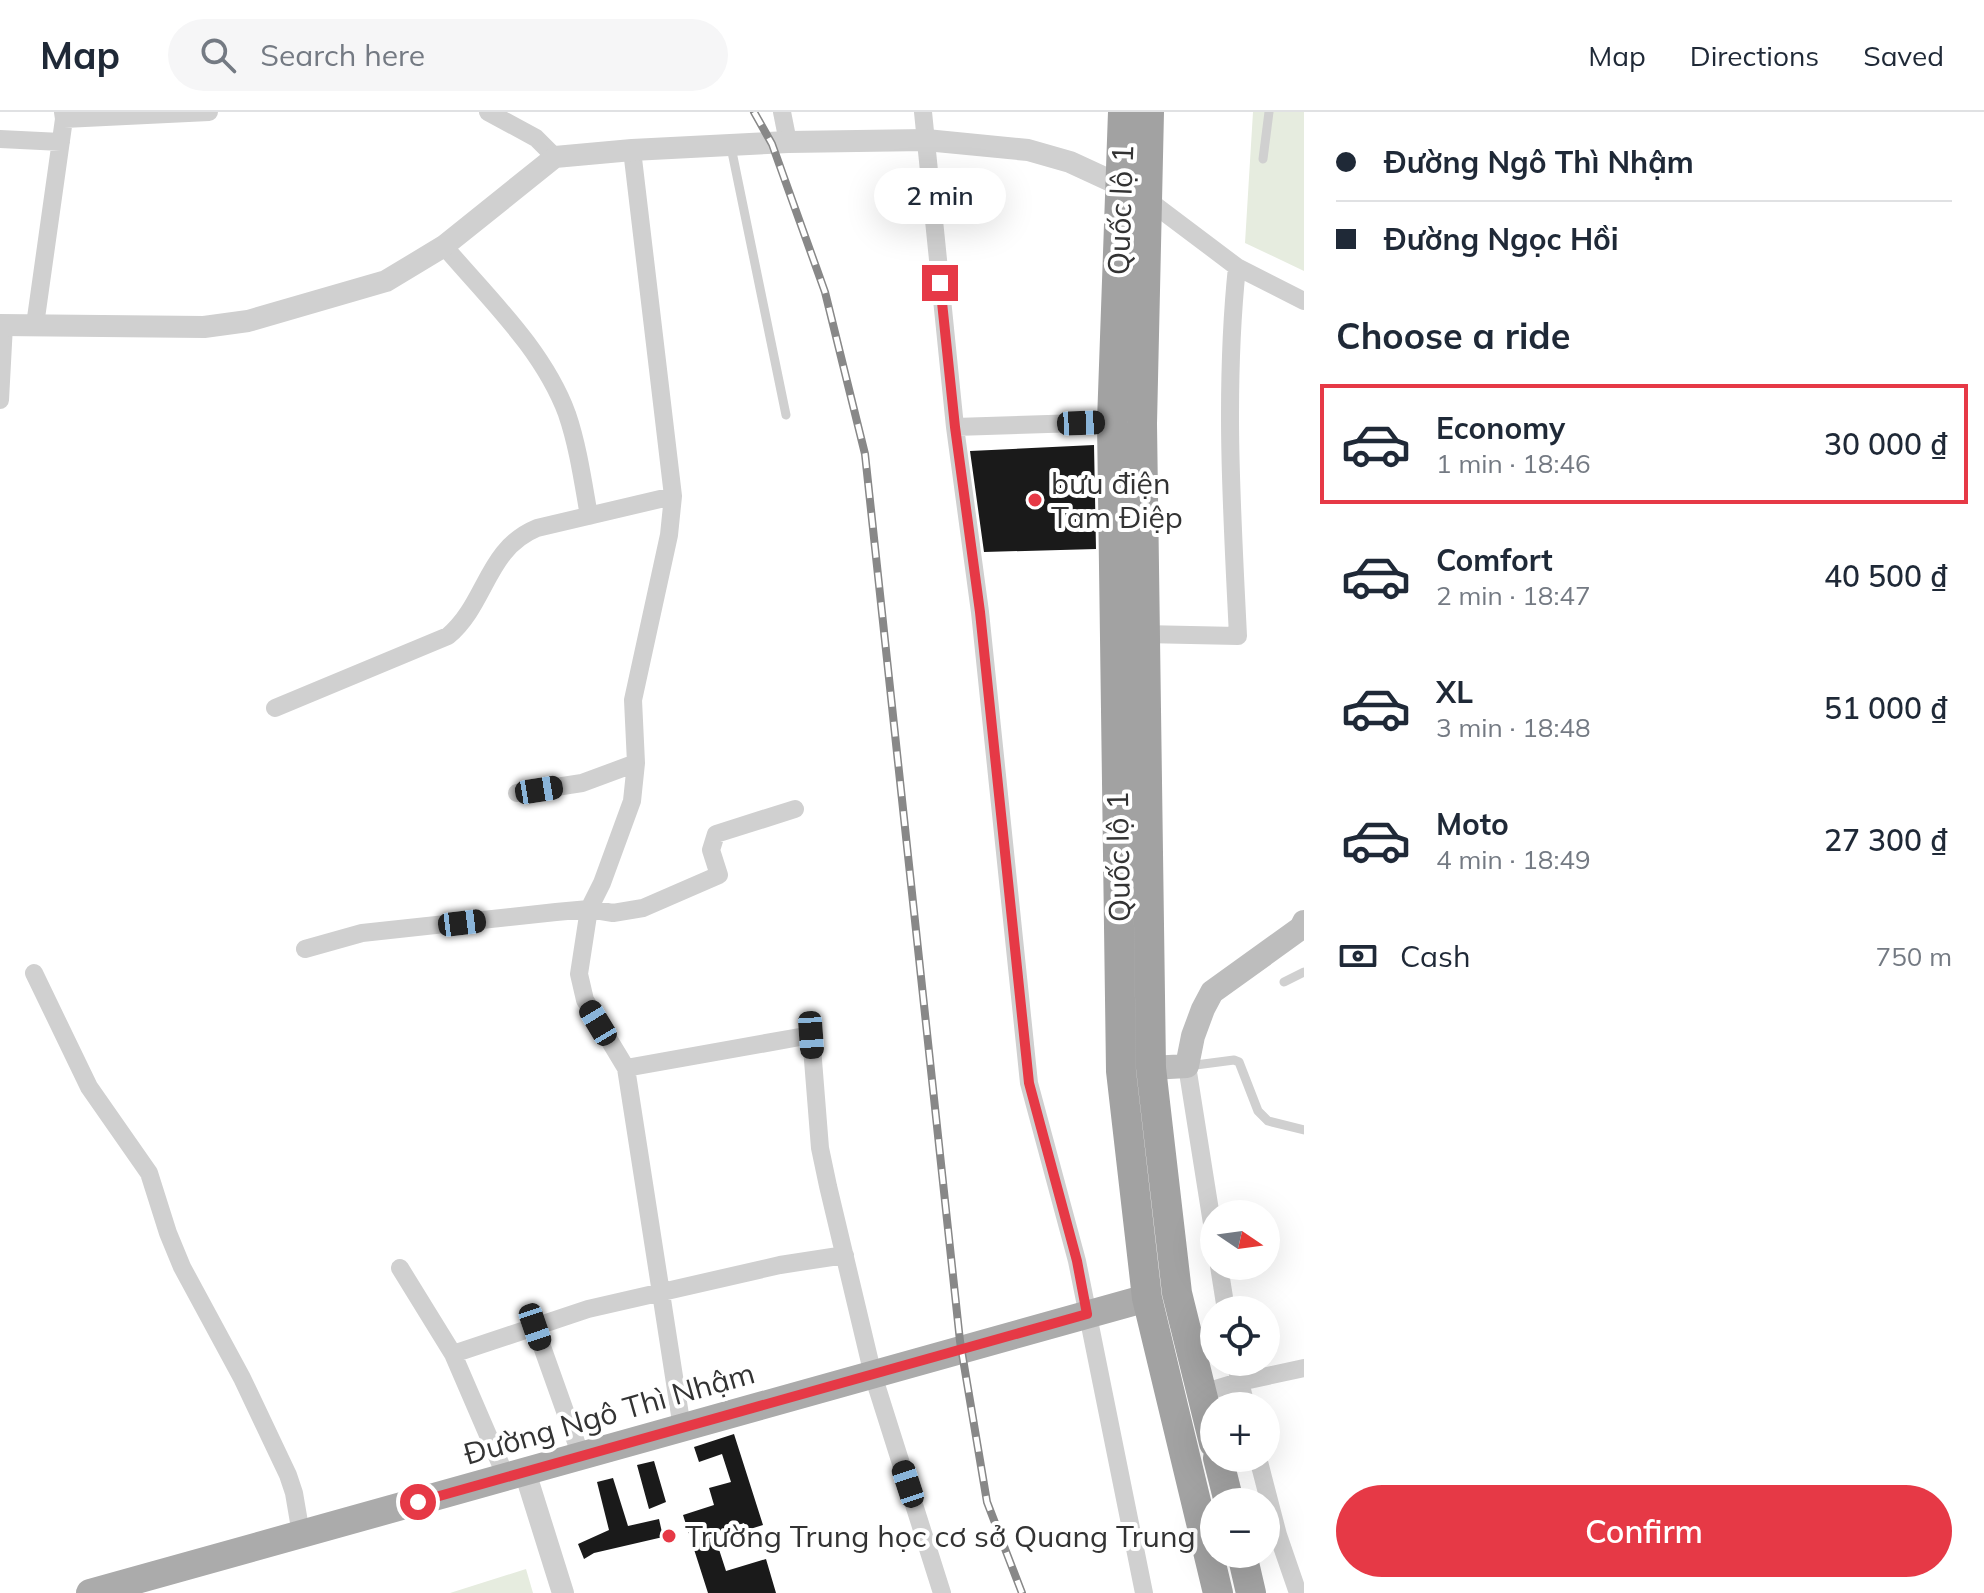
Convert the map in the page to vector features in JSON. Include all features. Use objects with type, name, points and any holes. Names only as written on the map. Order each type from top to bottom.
[{"type":"highway","name":"Quốc lộ 1","points":[[1123,112],[1135,193],[1142,424],[1151,1068],[1177,1290],[1202,1392]]},
{"type":"highway","name":"Quốc lộ 1","points":[[1149,112],[1135,193],[1112,422],[1121,1071],[1147,1298],[1218,1593]]},
{"type":"highway","points":[[1147,1298],[1177,1290]]},
{"type":"highway","points":[[1245,1568],[1251,1593]]},
{"type":"main road","points":[[1151,1068],[1187,1066],[1193,1036],[1212,992],[1270,952],[1301,928],[1304,922]]},
{"type":"main road","name":"Đường Ngô Thì Nhậm","points":[[90,1593],[1147,1298]]},
{"type":"street","points":[[35,325],[63,116],[209,112]]},
{"type":"street","points":[[488,112],[536,138],[555,157]]},
{"type":"street","points":[[782,112],[788,142]]},
{"type":"street","points":[[923,112],[955,427],[980,612],[1029,1083],[1077,1261],[1144,1593]]},
{"type":"street","points":[[0,139],[61,142]]},
{"type":"street","points":[[0,400],[2,325],[204,327],[248,321],[386,281],[444,246],[555,157],[632,150],[788,142],[926,140],[1028,150],[1070,162],[1135,193],[1237,267],[1304,301]]},
{"type":"street","points":[[632,150],[673,496],[669,535],[633,700],[636,763],[632,801],[602,883],[589,909],[579,974],[585,1000],[626,1068],[682,1428]]},
{"type":"street","points":[[444,246],[531,349],[550,378],[567,414],[589,516]]},
{"type":"street","points":[[1143,634],[1238,636],[1228,404],[1230,333],[1237,267]]},
{"type":"street","points":[[955,427],[1112,422]]},
{"type":"street","points":[[275,708],[448,636],[473,608],[494,563],[520,535],[537,528],[673,496]]},
{"type":"street","points":[[517,793],[582,783],[636,763]]},
{"type":"street","points":[[305,949],[362,933],[589,909],[613,913],[643,908],[719,875],[711,850],[716,834],[795,809]]},
{"type":"street","points":[[34,973],[89,1087],[149,1173],[182,1267],[242,1378],[288,1475],[301,1534]]},
{"type":"street","points":[[626,1068],[811,1035],[820,1148],[873,1375],[942,1593]]},
{"type":"street","points":[[1187,1066],[1208,1200]]},
{"type":"street","points":[[453,1354],[588,1309],[780,1265],[845,1255]]},
{"type":"street","points":[[400,1268],[453,1354],[516,1475],[563,1593]]},
{"type":"street","points":[[535,1327],[581,1456]]},
{"type":"street","points":[[1205,1392],[1304,1368]]},
{"type":"street","points":[[1238,1376],[1242,1392]]},
{"type":"street","points":[[1262,1472],[1278,1535],[1298,1593]]},
{"type":"lane","points":[[1263,159],[1269,112]]},
{"type":"lane","points":[[731,147],[786,415]]},
{"type":"lane","points":[[1284,982],[1304,972]]},
{"type":"lane","points":[[1187,1066],[1239,1062],[1258,1111],[1268,1121],[1304,1130]]},
{"type":"shaded area","points":[[1253,112],[1304,112],[1304,271],[1245,243]]},
{"type":"shaded area","points":[[526,1569],[533,1593],[450,1593]]},
{"type":"building","name":"bưu điện Tam Điệp","points":[[1094,445],[1096,549],[984,552],[970,451]]},
{"type":"building","points":[[734,1434],[763,1525],[747,1530],[744,1523],[714,1534],[726,1571],[766,1559],[776,1593],[708,1593],[683,1515],[714,1505],[709,1488],[731,1482],[722,1454],[699,1462],[694,1447]]},
{"type":"building","points":[[654,1461],[666,1502],[649,1509],[637,1465]]},
{"type":"building","points":[[613,1478],[628,1526],[659,1519],[663,1537],[594,1553],[584,1559],[578,1544],[609,1530],[597,1482]]},
{"type":"railway","points":[[754,112],[772,144],[825,292],[865,454],[960,1341],[987,1502],[1022,1593]]},
{"type":"place","name":"bưu điện Tam Điệp","points":[[1035,500]]},
{"type":"place","name":"Trường Trung học cơ sở Quang Trung","points":[[669,1536]]},
{"type":"route","points":[[418,1502],[1087,1314],[1077,1261],[1029,1083],[980,612],[955,427],[940,283]]}]
